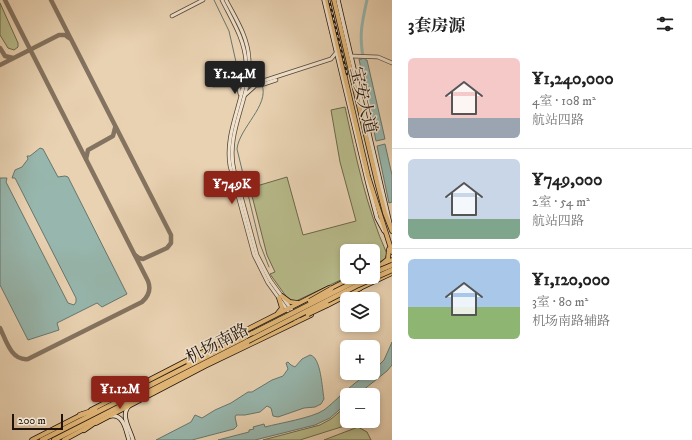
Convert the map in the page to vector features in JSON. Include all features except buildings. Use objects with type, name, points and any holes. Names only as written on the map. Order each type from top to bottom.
[{"type":"highway","points":[[380,270],[392,265]]},
{"type":"highway","name":"机场南路","points":[[254,335],[392,270]]},
{"type":"highway","points":[[254,335],[340,284]]},
{"type":"highway","name":"机场南路","points":[[42,440],[66,431],[118,407],[351,284]]},
{"type":"highway","points":[[254,335],[326,305],[360,288]]},
{"type":"highway","name":"机场南路","points":[[54,440],[66,431],[115,402],[173,372],[247,339]]},
{"type":"highway","points":[[173,372],[202,353]]},
{"type":"highway","points":[[80,415],[115,402]]},
{"type":"highway","points":[[84,430],[118,407]]},
{"type":"main road","points":[[325,0],[374,208],[379,223],[384,231]]},
{"type":"main road","name":"宝安大道","points":[[325,0],[371,188],[392,252]]},
{"type":"main road","name":"宝安大道","points":[[334,0],[377,182],[391,229]]},
{"type":"main road","points":[[338,0],[353,56],[359,102]]},
{"type":"main road","points":[[357,82],[391,229]]},
{"type":"main road","points":[[355,132],[360,142]]},
{"type":"main road","points":[[382,264],[389,256],[388,243]]},
{"type":"main road","points":[[382,264],[392,260]]},
{"type":"main road","points":[[380,267],[384,270],[384,276]]},
{"type":"main road","points":[[64,440],[106,417],[338,301],[360,288],[384,276],[392,274]]},
{"type":"main road","points":[[32,440],[340,283]]},
{"type":"main road","points":[[280,297],[291,303],[304,301]]},
{"type":"main road","points":[[272,317],[282,308],[280,297]]},
{"type":"main road","points":[[263,322],[271,319],[277,320],[280,326],[277,331]]},
{"type":"main road","points":[[129,440],[124,420],[126,410],[134,403]]},
{"type":"main road","points":[[106,417],[117,415],[124,420],[134,440]]},
{"type":"street","points":[[199,0],[172,15],[203,0]]},
{"type":"street","points":[[222,0],[242,39],[248,63]]},
{"type":"street","points":[[226,0],[245,38],[248,63],[245,85],[232,141],[233,164],[255,250],[265,272],[280,297],[298,321]]},
{"type":"street","points":[[241,98],[239,90],[234,86],[213,85],[234,86],[258,84],[331,59],[335,56],[337,51]]},
{"type":"street","points":[[353,56],[378,56],[392,63]]},
{"type":"street","points":[[331,59],[336,60],[339,63]]},
{"type":"street","points":[[247,74],[252,82],[258,84]]},
{"type":"street","points":[[234,86],[247,74]]},
{"type":"street","points":[[241,98],[249,89],[258,84]]},
{"type":"green space","points":[[0,3],[18,43],[18,47],[14,50],[8,48],[0,35]]},
{"type":"green space","points":[[345,107],[367,200],[387,254],[385,259],[380,262],[380,244],[340,244],[340,280],[296,301],[288,299],[270,274],[275,272],[267,255],[250,188],[287,177],[303,235],[356,221],[340,162],[331,110]]},
{"type":"green space","points":[[340,411],[340,427],[300,440],[263,440],[320,425],[331,419]]},
{"type":"green space","points":[[355,428],[360,428],[367,432],[371,440],[324,440]]},
{"type":"water","points":[[359,59],[367,60],[385,139],[376,141]]},
{"type":"water","points":[[385,144],[392,175],[392,202],[389,203],[377,146]]},
{"type":"water","points":[[40,148],[43,149],[58,177],[68,177],[127,294],[102,307],[97,303],[57,323],[59,330],[28,340],[0,285],[0,178],[7,178],[6,182],[68,303],[74,305],[76,302],[76,298],[15,178],[12,178],[15,170],[22,167],[28,159],[27,156],[30,156]]},
{"type":"water","points":[[392,342],[392,365],[380,377],[380,364],[384,360]]},
{"type":"water","points":[[310,355],[317,361],[319,367],[324,399],[321,404],[278,417],[273,416],[271,408],[267,406],[260,412],[236,415],[237,426],[234,429],[192,440],[156,440],[191,422],[195,415],[202,418],[231,403],[248,392],[252,392],[272,380],[283,376],[288,369],[286,363],[288,362],[295,367],[302,359]]},
{"type":"water","points":[[359,380],[376,380],[366,388],[349,388]]},
{"type":"water","points":[[340,396],[340,409],[330,418],[315,425],[255,440],[218,440],[249,432],[249,430],[254,429],[253,427],[264,424],[265,427],[296,420],[324,410]]},
{"type":"waterway","points":[[214,0],[229,31],[236,62],[240,66],[255,73],[260,80]]},
{"type":"waterway","points":[[364,63],[361,32],[367,0]]},
{"type":"waterway","points":[[262,85],[262,100],[243,133],[237,149],[260,244],[269,267]]},
{"type":"taxiway","points":[[0,328],[13,353],[17,357],[28,359],[142,302],[149,292],[148,281],[5,0]]},
{"type":"taxiway","points":[[51,0],[171,235],[171,243],[167,248],[143,259],[135,255]]},
{"type":"taxiway","points":[[0,65],[59,35],[65,35],[69,38]]},
{"type":"taxiway","points":[[0,48],[5,56],[13,58]]},
{"type":"taxiway","points":[[86,159],[88,150],[113,136],[115,128]]},
{"type":"railway","points":[[329,0],[347,74]]}]
